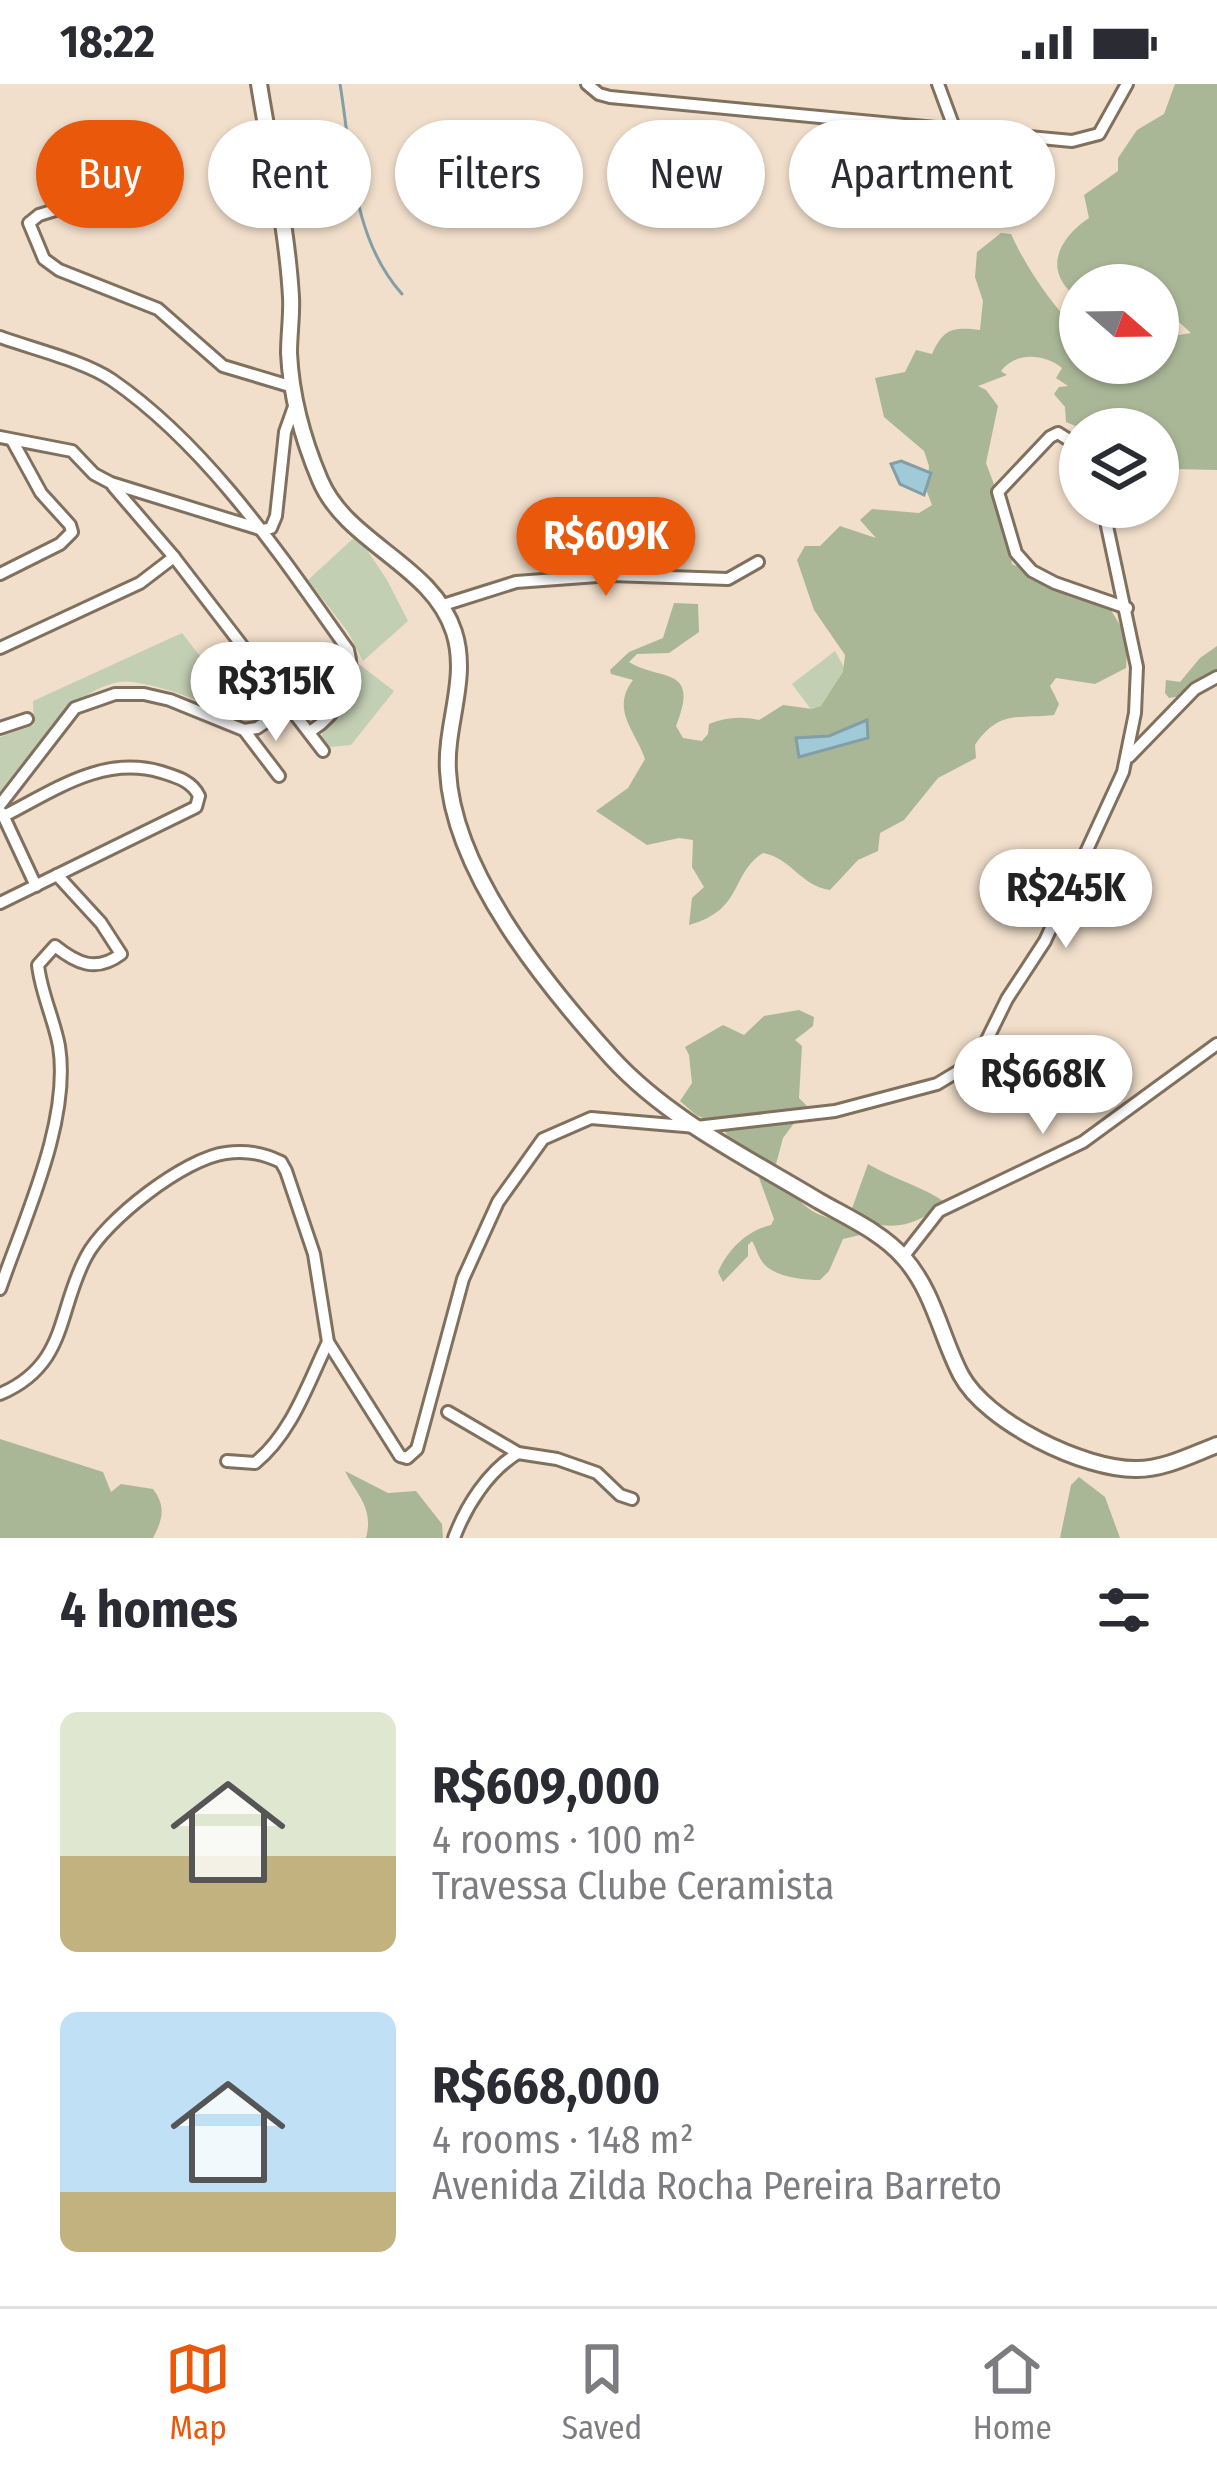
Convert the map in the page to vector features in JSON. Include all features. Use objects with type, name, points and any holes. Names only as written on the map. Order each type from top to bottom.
[{"type":"main road","points":[[259,84],[291,297],[293,386],[302,425],[321,484],[364,536],[388,551],[440,606],[454,632],[459,676],[447,764],[451,806],[465,852],[507,925],[611,1057],[650,1096],[864,1227],[903,1257],[931,1299],[963,1379],[1001,1418],[1061,1450],[1132,1470],[1158,1467],[1217,1445]]},
{"type":"street","points":[[587,84],[610,97],[851,120]]},
{"type":"street","points":[[938,84],[952,120]]},
{"type":"street","points":[[1055,138],[1088,140],[1107,125],[1126,84]]},
{"type":"street","points":[[10,441],[72,451],[94,474],[111,483],[263,530],[271,528],[276,516],[293,386],[223,366],[158,309],[51,265],[28,228],[36,219]]},
{"type":"street","points":[[0,337],[109,378],[197,455],[263,530],[348,650],[352,663],[329,720],[310,731]]},
{"type":"street","points":[[285,432],[302,425]]},
{"type":"street","points":[[1059,433],[1002,487],[1000,500],[1016,553],[1032,571],[1055,584],[1127,608]]},
{"type":"street","points":[[0,454],[10,441]]},
{"type":"street","points":[[0,574],[60,544],[72,532],[41,493],[10,441]]},
{"type":"street","points":[[111,483],[323,751]]},
{"type":"street","points":[[0,1394],[32,1374],[51,1351],[86,1256],[132,1206],[173,1177],[223,1153],[252,1152],[280,1162],[314,1254],[328,1342],[400,1456],[407,1458],[417,1449],[463,1279],[498,1202],[543,1139],[592,1118],[696,1127],[794,1118],[937,1084],[976,1060],[1055,920],[1126,759],[1137,667],[1107,528]]},
{"type":"street","points":[[0,648],[140,583],[174,557]]},
{"type":"street","points":[[440,606],[516,582],[611,575],[728,579],[758,562]]},
{"type":"street","points":[[1126,759],[1196,689],[1217,677]]},
{"type":"street","points":[[1,810],[75,709],[115,694],[170,700],[244,730],[279,776]]},
{"type":"street","points":[[244,730],[257,728],[287,707]]},
{"type":"street","points":[[1135,713],[1155,730]]},
{"type":"street","points":[[0,728],[26,718]]},
{"type":"street","points":[[0,903],[196,807],[199,796],[189,782],[130,766],[97,770],[1,810]]},
{"type":"street","points":[[26,777],[42,796]]},
{"type":"street","points":[[1,810],[36,886]]},
{"type":"street","points":[[0,1289],[48,1146],[59,1096],[59,1046],[38,965],[55,946],[77,962],[106,963],[121,954],[101,923],[57,875]]},
{"type":"street","points":[[903,1257],[939,1211],[1083,1142],[1217,1044]]},
{"type":"street","points":[[227,1461],[255,1462],[264,1455],[286,1429],[328,1342]]},
{"type":"street","points":[[448,1412],[518,1453],[597,1473],[620,1495],[632,1499]]},
{"type":"street","points":[[498,1466],[500,1444]]},
{"type":"street","points":[[454,1538],[462,1516],[498,1466],[518,1453]]},
{"type":"green space","points":[[1175,84],[1217,84],[1217,470],[1179,469],[1179,408],[1065,408],[1054,394],[1068,386],[1065,384],[1179,384],[1179,335],[1191,333],[1179,322],[1179,264],[1059,264],[1059,274],[1057,268],[1068,236],[1089,218],[1084,195],[1118,171],[1118,158],[1137,130],[1164,114]]},
{"type":"green space","points":[[1001,233],[1011,234],[1059,309],[1059,366],[1031,357],[1014,360],[1001,371],[1007,375],[978,386],[998,406],[986,463],[1007,519],[1012,564],[1109,607],[1128,638],[1126,668],[1095,684],[1056,678],[1050,686],[1059,704],[1054,715],[1010,718],[992,726],[975,745],[976,758],[938,778],[904,820],[880,833],[878,851],[858,860],[830,890],[763,853],[719,910],[689,925],[692,898],[704,887],[692,867],[693,840],[647,845],[596,811],[628,788],[645,759],[624,711],[633,680],[610,670],[629,652],[663,638],[674,603],[698,604],[699,632],[669,653],[637,654],[629,662],[680,684],[682,707],[676,726],[683,738],[702,741],[709,724],[734,718],[759,720],[783,705],[821,706],[843,672],[845,655],[814,610],[797,560],[805,546],[820,546],[840,526],[876,538],[860,520],[872,509],[919,513],[932,505],[924,451],[884,417],[875,378],[905,372],[916,350],[932,354],[949,332],[980,330],[983,301],[975,277],[977,252]]},
{"type":"green space","points":[[357,535],[408,621],[363,661],[348,632],[308,580]]},
{"type":"green space","points":[[182,633],[248,718],[146,684],[104,686],[55,724],[26,760],[30,767],[12,779],[0,796],[0,737],[34,725],[33,701]]},
{"type":"green space","points":[[1217,646],[1217,682],[1169,698],[1166,680],[1180,682]]},
{"type":"green space","points":[[835,651],[853,683],[813,712],[792,684]]},
{"type":"green space","points":[[355,661],[394,691],[351,745],[330,747],[320,738]]},
{"type":"green space","points":[[799,1010],[814,1017],[813,1026],[795,1040],[802,1046],[799,1098],[807,1106],[783,1138],[776,1164],[794,1193],[816,1213],[838,1220],[850,1214],[868,1164],[946,1203],[907,1224],[864,1221],[869,1233],[843,1239],[820,1280],[772,1270],[752,1241],[748,1256],[723,1282],[718,1272],[733,1249],[774,1219],[754,1164],[721,1126],[696,1115],[680,1101],[692,1083],[685,1047],[723,1025],[744,1035],[764,1016]]},
{"type":"green space","points":[[0,1439],[103,1472],[111,1492],[121,1484],[153,1489],[162,1513],[153,1538],[0,1538]]},
{"type":"green space","points":[[345,1471],[388,1493],[416,1491],[442,1524],[443,1538],[366,1538],[366,1510]]},
{"type":"green space","points":[[1079,1477],[1105,1497],[1120,1538],[1060,1538],[1071,1485]]},
{"type":"water","points":[[901,461],[931,473],[924,495],[900,484],[891,464]]},
{"type":"water","points":[[867,720],[868,738],[799,757],[796,738],[829,736]]},
{"type":"waterway","points":[[340,84],[363,221],[385,272],[402,294]]}]
